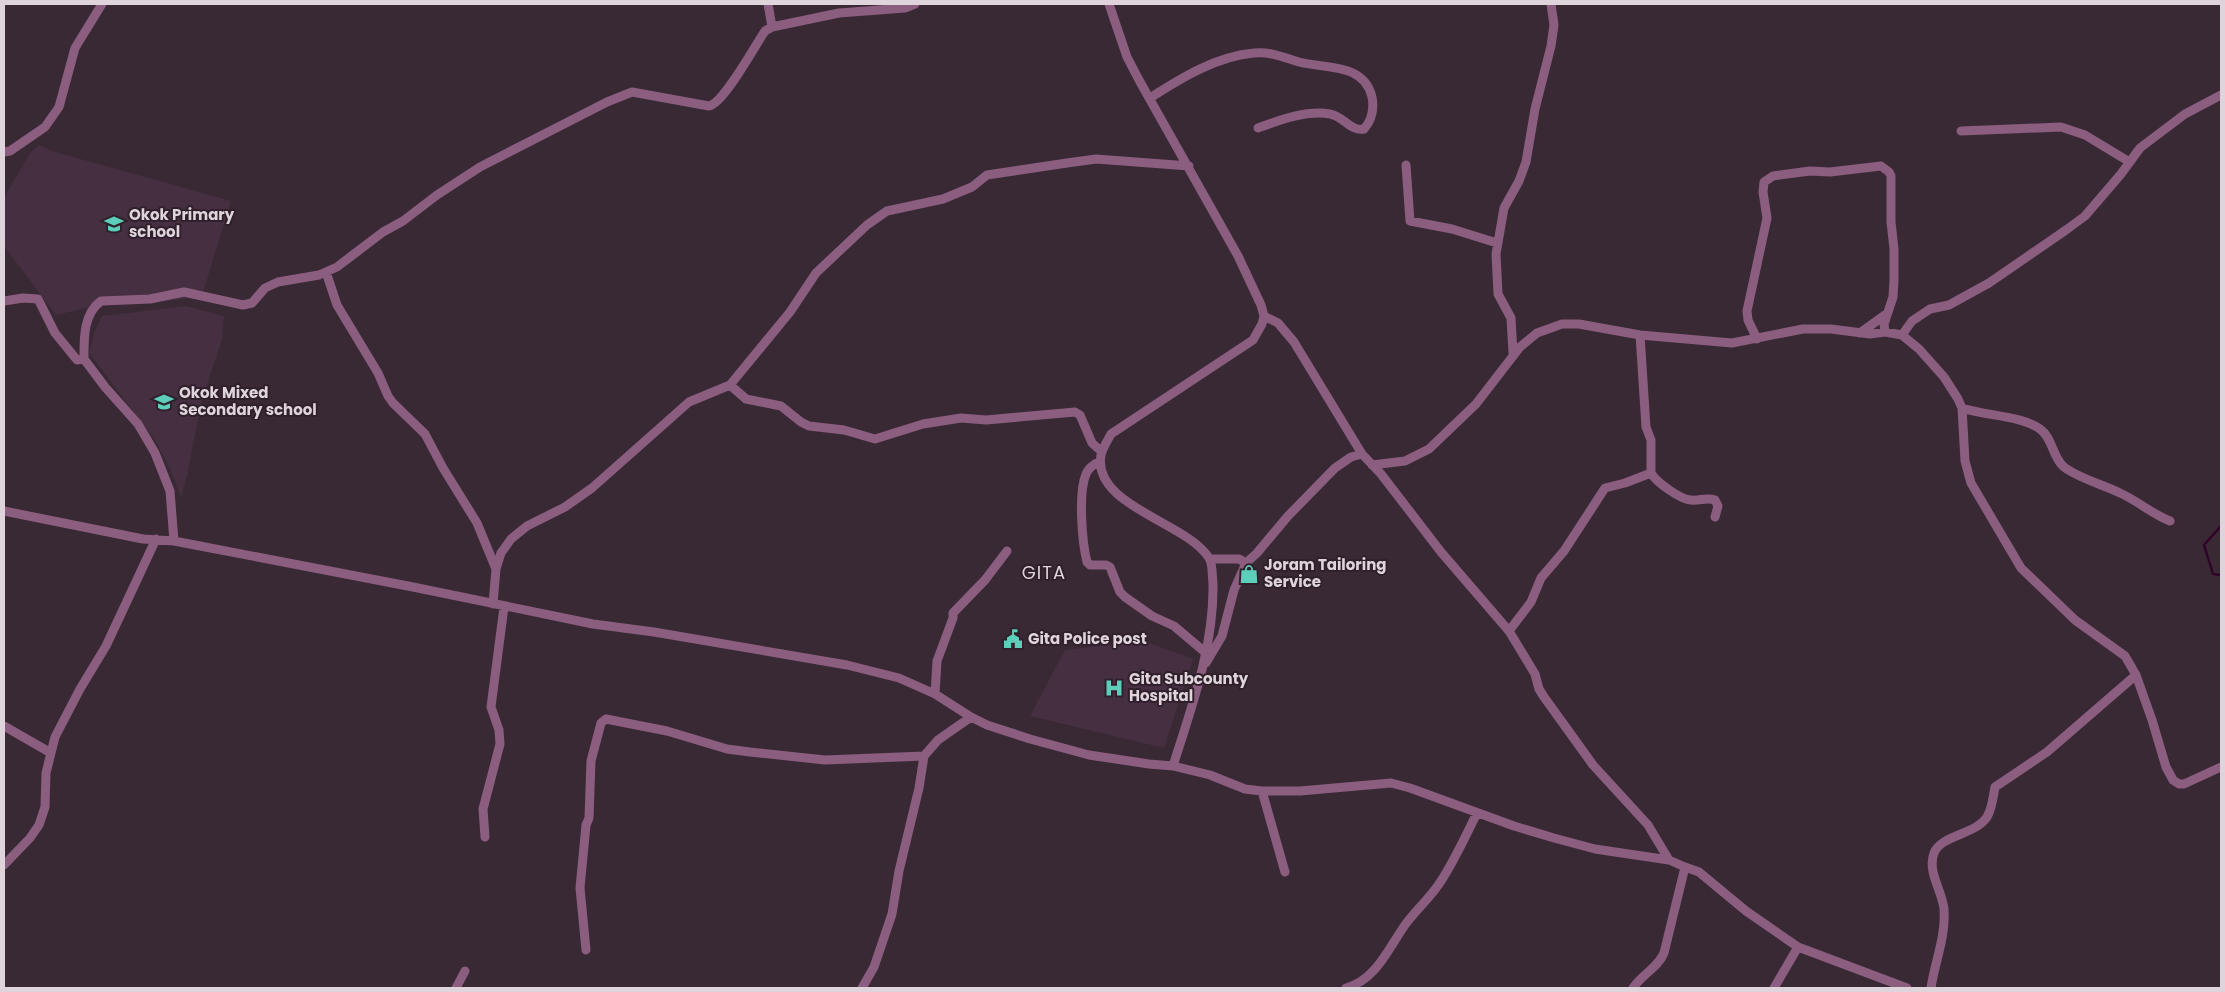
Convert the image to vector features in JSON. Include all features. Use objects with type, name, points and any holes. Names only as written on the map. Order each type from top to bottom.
[{"type":"street","points":[[4,152],[10,151],[45,127],[59,107],[74,48],[102,4]]},
{"type":"street","points":[[768,4],[772,27]]},
{"type":"street","points":[[174,541],[170,491],[155,453],[138,424],[105,387],[84,359],[84,329],[96,305],[102,301],[150,298],[184,292],[243,305],[252,304],[265,288],[278,282],[292,281],[326,272],[352,257],[383,232],[403,221],[437,195],[480,167],[607,102],[632,92],[709,106],[715,105],[728,89],[765,31],[772,27],[839,13],[905,8],[915,4]]},
{"type":"street","points":[[1108,4],[1127,57],[1238,256],[1262,304],[1264,316],[1260,330],[1253,340],[1112,434],[1101,457],[1086,474],[1083,490],[1082,529],[1087,562],[1090,565],[1106,565],[1110,567],[1120,592],[1125,597],[1152,616],[1174,626],[1206,653]]},
{"type":"street","points":[[1513,354],[1511,318],[1498,294],[1497,243],[1504,208],[1519,181],[1526,162],[1535,109],[1551,46],[1554,26],[1551,4]]},
{"type":"street","points":[[1150,98],[1175,82],[1204,68],[1236,56],[1256,52],[1301,62],[1342,68],[1357,75],[1369,86],[1374,106],[1364,130],[1356,129],[1336,116],[1316,113],[1286,118],[1258,128]]},
{"type":"street","points":[[1902,334],[1912,321],[1930,309],[1950,305],[1989,283],[2085,216],[2121,174],[2128,161],[2140,148],[2172,122],[2221,94]]},
{"type":"street","points":[[1962,131],[2061,127],[2085,135],[2128,161]]},
{"type":"street","points":[[493,604],[496,569],[501,553],[511,540],[527,526],[565,507],[592,488],[689,402],[730,384],[784,319],[816,273],[866,224],[887,211],[943,198],[972,187],[987,175],[1096,159],[1188,166]]},
{"type":"street","points":[[1406,165],[1410,221],[1452,229],[1497,243]]},
{"type":"street","points":[[1757,339],[1748,320],[1747,311],[1767,218],[1763,192],[1764,182],[1773,176],[1810,171],[1830,172],[1880,166],[1890,172],[1894,280],[1893,297],[1885,315],[1885,332]]},
{"type":"street","points":[[326,272],[337,305],[378,373],[388,396],[425,434],[443,468],[477,523],[496,569]]},
{"type":"street","points":[[4,301],[23,298],[38,299],[55,333],[77,360],[84,359]]},
{"type":"street","points":[[1860,333],[1885,315]]},
{"type":"street","points":[[1264,316],[1278,323],[1294,342],[1362,454],[1441,552],[1509,631],[1535,674],[1539,689],[1544,697],[1593,765],[1648,825],[1669,860]]},
{"type":"street","points":[[1372,465],[1405,461],[1429,449],[1476,404],[1513,354],[1537,333],[1562,324],[1579,324],[1640,335],[1732,343],[1803,329],[1902,334],[1919,349],[1944,377],[1962,408],[1965,461],[1971,484],[2020,568],[2075,620],[2125,656],[2136,675],[2166,767],[2173,780],[2184,784],[2221,767]]},
{"type":"street","points":[[1640,335],[1646,428],[1652,440],[1651,473],[1660,483],[1689,500],[1709,498],[1715,500],[1718,506],[1715,516]]},
{"type":"street","points":[[730,384],[746,399],[781,406],[800,422],[809,426],[844,430],[875,439],[923,424],[961,418],[986,420],[1075,412],[1080,416],[1092,443],[1101,457],[1106,479],[1133,507],[1182,534],[1202,548],[1210,559],[1212,615],[1206,653],[1173,766]]},
{"type":"street","points":[[1962,408],[1975,413],[2016,420],[2040,429],[2049,440],[2058,461],[2066,468],[2121,493],[2156,516],[2170,521]]},
{"type":"street","points":[[1202,669],[1222,636],[1234,590],[1246,563],[1257,553],[1288,516],[1336,468],[1351,457],[1362,454]]},
{"type":"street","points":[[1509,631],[1531,602],[1541,578],[1564,551],[1605,488],[1651,473]]},
{"type":"street","points":[[4,511],[114,533],[174,541],[593,624],[654,632],[847,665],[899,678],[935,694],[971,717],[1022,736],[1090,755],[1173,766],[1210,775],[1244,789],[1262,791],[1336,789],[1391,783],[1410,788],[1538,834],[1595,849],[1669,860],[1699,872],[1746,911],[1798,947],[1907,988]]},
{"type":"street","points":[[4,865],[30,838],[39,825],[45,807],[46,773],[55,737],[80,689],[106,646],[156,539]]},
{"type":"street","points":[[935,694],[938,660],[953,618],[953,613],[985,580],[1007,551]]},
{"type":"street","points":[[1210,559],[1239,559],[1246,563]]},
{"type":"street","points":[[485,837],[483,810],[500,744],[500,730],[491,706],[504,606]]},
{"type":"street","points":[[1932,988],[1945,927],[1943,906],[1934,880],[1932,863],[1935,850],[1944,842],[1971,831],[1982,823],[1988,816],[1995,787],[2047,752],[2136,675]]},
{"type":"street","points":[[862,988],[874,967],[892,914],[924,756],[938,740],[971,717]]},
{"type":"street","points":[[586,950],[580,888],[586,825],[589,818],[591,761],[599,729],[606,719],[667,731],[727,749],[758,753],[825,760],[924,756]]},
{"type":"street","points":[[4,726],[51,753]]},
{"type":"street","points":[[1262,791],[1285,872]]},
{"type":"street","points":[[1346,988],[1363,981],[1386,955],[1414,913],[1426,902],[1440,884],[1477,813]]},
{"type":"street","points":[[1633,988],[1638,980],[1660,962],[1664,953],[1685,867]]},
{"type":"street","points":[[1774,988],[1798,947]]},
{"type":"street","points":[[456,988],[465,972]]},
{"type":"shaded area","name":"Okok Primary school","points":[[39,145],[52,151],[231,201],[201,299],[188,298],[91,307],[56,315],[4,246],[4,198],[30,153]]},
{"type":"shaded area","name":"Okok Mixed Secondary school","points":[[186,306],[224,316],[222,340],[202,399],[181,497],[170,469],[155,440],[89,353],[94,333],[102,316]]},
{"type":"shaded area","name":"Gita Subcounty Hospital","points":[[1144,641],[1193,659],[1164,748],[1030,716],[1065,650]]},
{"type":"waterway","points":[[2221,526],[2204,545],[2213,574],[2221,575]]},
{"type":"place","name":"Okok Primary school","points":[[114,224]]},
{"type":"place","name":"Okok Mixed Secondary school","points":[[164,402]]},
{"type":"place","name":"Joram Tailoring Service","points":[[1249,574]]},
{"type":"place","name":"Gita Police post","points":[[1013,639]]},
{"type":"place","name":"Gita Subcounty Hospital","points":[[1114,688]]},
{"type":"district","name":"GITA","points":[[1044,573]]}]
